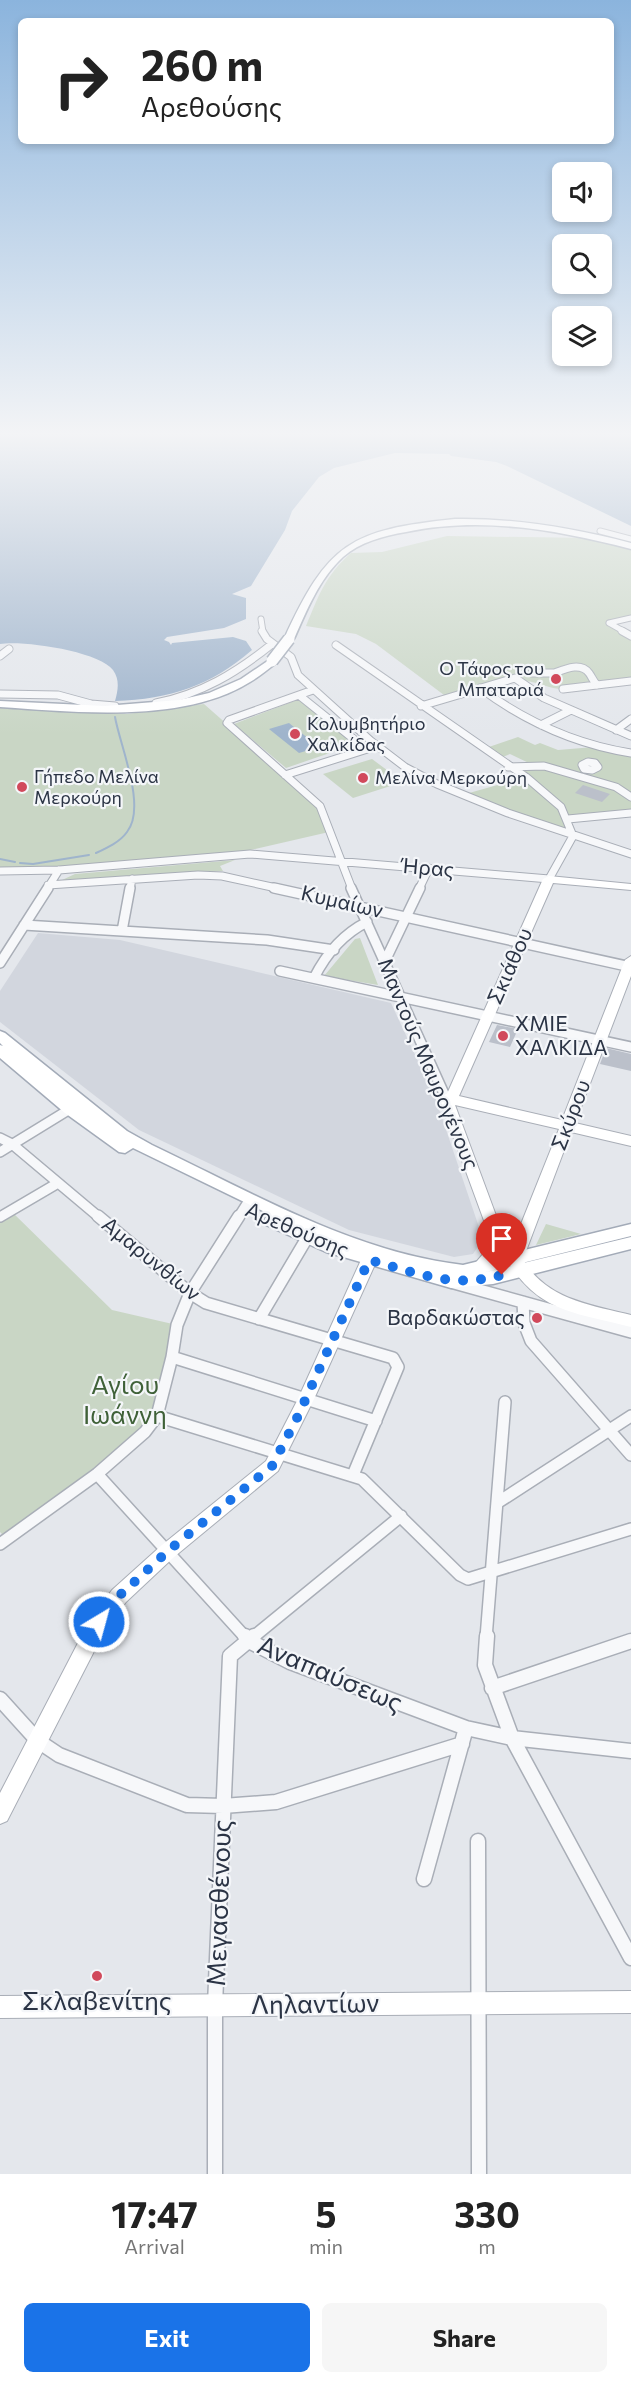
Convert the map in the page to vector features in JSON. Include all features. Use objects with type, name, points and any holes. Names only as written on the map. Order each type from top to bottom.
[{"type":"main road","points":[[0,704],[113,710],[161,706],[222,690],[252,675],[272,661],[289,639],[316,583],[334,561],[353,546],[397,531]]},
{"type":"main road","points":[[570,531],[631,546]]},
{"type":"main road","name":"Αρεθούσης","points":[[0,1036],[122,1135],[307,1238],[369,1260],[443,1280]]},
{"type":"main road","name":"Αρεθούσης","points":[[0,1050],[70,1109],[109,1138],[140,1157],[247,1203],[376,1251],[447,1270],[518,1265]]},
{"type":"main road","points":[[443,1280],[472,1281],[631,1230]]},
{"type":"main road","points":[[518,1265],[626,1246]]},
{"type":"street","points":[[602,531],[631,539]]},
{"type":"street","points":[[631,618],[609,623],[631,636]]},
{"type":"street","points":[[261,619],[264,634],[272,644],[291,657],[296,672],[313,690],[377,746],[405,767],[437,784],[508,813],[631,854]]},
{"type":"street","points":[[0,694],[58,695],[108,706],[162,702],[187,695],[229,678],[272,644]]},
{"type":"street","points":[[336,645],[508,767],[526,777],[561,807],[568,819],[573,836]]},
{"type":"street","points":[[0,656],[9,649]]},
{"type":"street","points":[[532,673],[556,675],[570,668],[583,669],[588,672],[594,683]]},
{"type":"street","points":[[421,706],[515,678],[544,698],[631,736]]},
{"type":"street","points":[[563,689],[594,683],[631,681]]},
{"type":"street","points":[[480,688],[513,711],[541,725],[587,744],[631,753]]},
{"type":"street","points":[[313,690],[301,693],[300,696],[366,749]]},
{"type":"street","name":"Μαντούς Μαυρογένους","points":[[300,696],[229,720],[227,723],[320,806],[339,860],[448,1098],[497,1237],[496,1249],[480,1267]]},
{"type":"street","points":[[541,725],[571,710]]},
{"type":"street","points":[[616,729],[631,719]]},
{"type":"street","points":[[285,775],[377,746]]},
{"type":"street","points":[[508,767],[544,766],[616,787],[630,796]]},
{"type":"street","points":[[581,777],[586,770]]},
{"type":"street","points":[[568,819],[631,813]]},
{"type":"street","name":"Σκιάθου","points":[[448,1098],[488,1016],[549,879],[573,836]]},
{"type":"street","name":"Ήρας","points":[[0,870],[59,870],[224,856],[266,855],[631,887]]},
{"type":"street","points":[[385,961],[429,868]]},
{"type":"street","points":[[0,963],[59,870]]},
{"type":"street","name":"Κυμαίων","points":[[48,885],[212,874],[521,943],[630,964]]},
{"type":"street","points":[[122,931],[132,879]]},
{"type":"street","points":[[314,978],[351,931],[367,922]]},
{"type":"street","points":[[24,925],[267,940],[334,950]]},
{"type":"street","name":"Σκύρου","points":[[518,1265],[567,1126],[630,964]]},
{"type":"street","points":[[280,971],[631,1047]]},
{"type":"street","points":[[448,1098],[631,1141]]},
{"type":"street","points":[[0,1152],[70,1109]]},
{"type":"street","name":"Αμαρυνθίων","points":[[0,1138],[12,1144],[190,1293],[206,1303],[393,1358],[398,1367],[376,1420]]},
{"type":"street","points":[[0,1217],[58,1183]]},
{"type":"street","points":[[2,1538],[97,1474],[145,1432],[157,1416],[172,1357],[177,1325],[190,1293],[247,1203]]},
{"type":"street","points":[[259,1318],[307,1238]]},
{"type":"street","points":[[0,1814],[99,1622],[119,1596],[168,1551],[272,1466],[306,1399],[369,1260]]},
{"type":"street","points":[[518,1265],[531,1285],[548,1296],[631,1321]]},
{"type":"street","name":"Αρεθούσης","points":[[443,1280],[631,1332]]},
{"type":"street","points":[[523,1302],[524,1323],[531,1341],[631,1455]]},
{"type":"street","points":[[172,1357],[376,1420],[353,1475]]},
{"type":"street","points":[[505,1402],[490,1574],[485,1665],[512,1738],[631,1958]]},
{"type":"street","points":[[157,1416],[362,1479],[460,1575],[468,1579],[631,1529]]},
{"type":"street","points":[[497,1503],[631,1416]]},
{"type":"street","name":"Αναπαύσεως","points":[[97,1474],[249,1641],[290,1662],[466,1728],[512,1738],[631,1751]]},
{"type":"street","name":"Μεγασθένους","points":[[215,2174],[215,2005],[230,1656],[401,1516]]},
{"type":"street","points":[[492,1688],[631,1641]]},
{"type":"street","points":[[0,1698],[38,1741],[59,1755],[187,1805],[223,1806],[276,1802],[462,1744]]},
{"type":"street","points":[[424,1879],[466,1728]]},
{"type":"street","points":[[478,1841],[477,2003],[480,2174]]},
{"type":"street","name":"Ληλαντίων","points":[[0,2007],[631,2002]]},
{"type":"shaded area","points":[[38,933],[120,940],[391,1003],[436,1100],[483,1239],[473,1254],[454,1257],[349,1230],[139,1130],[0,1022],[0,991]]},
{"type":"green space","points":[[447,536],[588,538],[631,550],[631,618],[609,622],[631,636],[631,681],[565,689],[519,682],[515,678],[448,698],[376,644],[356,634],[306,626],[329,578],[351,553],[382,552]]},
{"type":"green space","name":"Κολυμβητήριο Χαλκίδας","points":[[302,698],[356,744],[286,768],[234,724]]},
{"type":"green space","points":[[204,704],[320,806],[329,832],[224,856],[0,871],[0,707],[127,714]]},
{"type":"green space","points":[[518,737],[535,745],[540,743],[558,750],[594,747],[631,753],[631,813],[568,819],[573,836],[462,795],[526,777],[523,769],[533,765],[510,754],[498,759],[483,749]]},
{"type":"green space","name":"Μελίνα Μερκούρη","points":[[372,759],[403,782],[353,798],[323,774]]},
{"type":"green space","points":[[235,860],[220,866],[223,871],[62,880],[75,874]]},
{"type":"green space","points":[[360,938],[378,985],[324,976],[355,939]]},
{"type":"green space","name":"Αγίου Ιωάννη","points":[[11,1211],[112,1310],[177,1325],[172,1357],[145,1432],[7,1539],[0,1532],[0,1217]]},
{"type":"green space","points":[[546,1224],[581,1234],[536,1245]]},
{"type":"water","points":[[0,531],[284,531],[251,586],[232,594],[246,598],[246,619],[224,628],[167,637],[164,640],[171,645],[172,643],[233,637],[246,641],[252,650],[221,673],[189,688],[154,697],[115,701],[118,681],[113,670],[93,657],[42,645],[0,644]]},
{"type":"water","points":[[289,723],[319,747],[299,753],[269,729]]},
{"type":"building","points":[[583,785],[610,794],[602,802],[575,793]]},
{"type":"building","name":"ΧΜΙΕ ΧΑΛΚΙΔΑ","points":[[497,1025],[518,1029],[510,1047],[489,1042]]},
{"type":"building","points":[[606,1048],[631,1054],[631,1071],[600,1064]]},
{"type":"waterway","points":[[96,853],[121,839],[127,832],[134,808],[130,776],[115,717]]},
{"type":"waterway","points":[[20,863],[33,864],[89,855]]},
{"type":"waterway","points":[[0,859],[15,862]]},
{"type":"place","name":"Ο Τάφος του Μπαταριά","points":[[556,679]]},
{"type":"place","name":"Κολυμβητήριο Χαλκίδας","points":[[295,734]]},
{"type":"place","name":"Μελίνα Μερκούρη","points":[[363,778]]},
{"type":"place","name":"Γήπεδο Μελίνα Μερκούρη","points":[[22,787]]},
{"type":"place","name":"ΧΜΙΕ ΧΑΛΚΙΔΑ","points":[[503,1036]]},
{"type":"place","name":"Βαρδακώστας","points":[[537,1318]]},
{"type":"place","name":"Σκλαβενίτης","points":[[97,1976]]},
{"type":"route","points":[[99,1622],[119,1596],[168,1551],[272,1466],[297,1418],[369,1260],[451,1282],[488,1279],[502,1275]]}]
